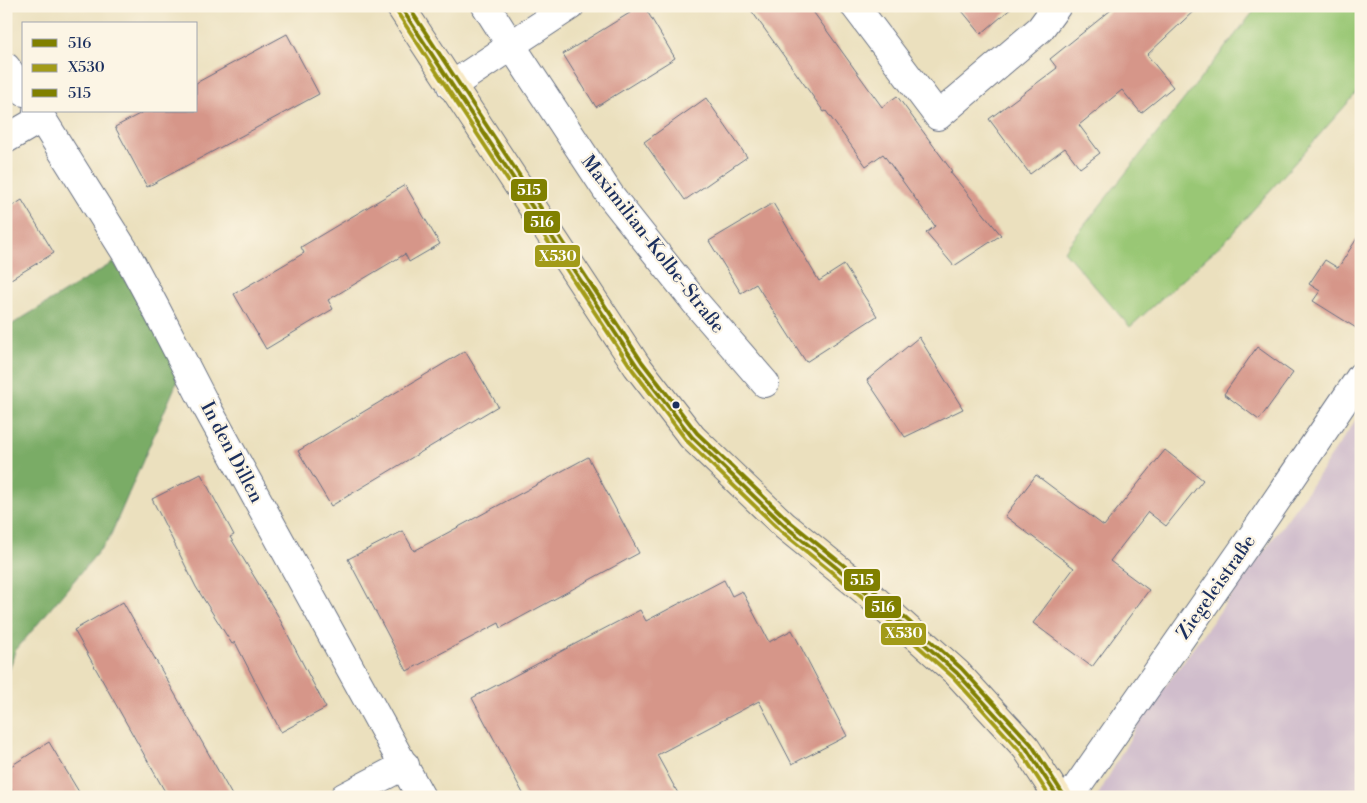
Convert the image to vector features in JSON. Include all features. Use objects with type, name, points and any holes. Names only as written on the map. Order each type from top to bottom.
[{"type":"main road","points":[[400,6],[637,366],[692,437],[785,526],[864,590],[957,673],[1026,748],[1058,797]]},
{"type":"street","name":"Maximilian-Kolbe-Straße","points":[[486,6],[610,195],[695,302],[765,383]]},
{"type":"street","points":[[451,86],[570,6]]},
{"type":"street","points":[[855,6],[938,116],[1040,29],[1057,6]]},
{"type":"street","points":[[6,67],[22,89]]},
{"type":"street","points":[[6,139],[39,115]]},
{"type":"street","name":"In den Dillen","points":[[39,115],[126,253],[156,306],[211,415],[421,797]]},
{"type":"street","name":"Ziegeleistraße","points":[[1070,797],[1253,535],[1361,376]]},
{"type":"street","points":[[344,797],[405,765]]},
{"type":"shaded area","points":[[1361,412],[1361,797],[1097,797],[1140,721],[1304,496]]},
{"type":"green space","points":[[1258,6],[1361,6],[1361,88],[1228,238],[1130,327],[1064,251]]},
{"type":"green space","points":[[114,262],[172,354],[177,382],[109,539],[15,651],[6,681],[6,328]]},
{"type":"building","points":[[641,6],[644,6],[675,58],[596,107],[563,54]]},
{"type":"building","points":[[748,6],[809,6],[882,107],[897,96],[952,171],[950,172],[1001,235],[954,266],[926,233],[935,226],[883,154],[866,166],[826,111],[824,112]]},
{"type":"building","points":[[958,6],[1014,6],[981,34]]},
{"type":"building","points":[[1116,6],[1199,6],[1147,55],[1173,87],[1141,113],[1122,90],[1079,125],[1100,153],[1080,168],[1065,148],[1030,174],[989,119],[1057,68],[1050,59]]},
{"type":"building","points":[[287,34],[319,94],[147,187],[115,127],[143,112],[198,112],[198,82]]},
{"type":"building","points":[[706,98],[747,157],[685,200],[644,142]]},
{"type":"building","points":[[405,185],[440,244],[409,262],[405,254],[328,300],[333,309],[266,349],[234,294],[304,253],[301,247]]},
{"type":"building","points":[[22,200],[54,253],[6,282],[6,210]]},
{"type":"building","points":[[773,203],[819,281],[844,265],[877,316],[806,362],[756,284],[741,293],[709,241]]},
{"type":"building","points":[[1361,232],[1361,331],[1313,301],[1320,291],[1309,284],[1325,260],[1338,268]]},
{"type":"building","points":[[919,337],[963,409],[905,437],[867,380]]},
{"type":"building","points":[[1257,347],[1293,373],[1259,420],[1224,394]]},
{"type":"building","points":[[465,351],[498,406],[331,506],[298,451]]},
{"type":"building","points":[[1165,450],[1203,480],[1166,526],[1148,512],[1110,561],[1149,590],[1092,667],[1033,623],[1074,568],[1005,516],[1036,475],[1104,526]]},
{"type":"building","points":[[588,457],[639,553],[501,628],[499,623],[407,671],[348,559],[403,531],[414,551]]},
{"type":"building","points":[[201,474],[234,535],[230,537],[277,614],[326,708],[281,732],[235,642],[232,644],[196,587],[152,499]]},
{"type":"building","points":[[724,580],[732,596],[742,591],[769,642],[792,630],[847,736],[792,764],[759,701],[657,755],[680,797],[525,797],[472,698],[640,610],[646,621]]},
{"type":"building","points":[[123,602],[233,797],[168,797],[74,630]]},
{"type":"building","points":[[49,742],[82,797],[16,797],[6,781],[6,769]]},
{"type":"transit line","name":"516","points":[[400,6],[637,366],[692,437],[785,526],[864,590],[957,673],[1026,748],[1058,797]]},
{"type":"transit line","name":"515","points":[[408,6],[642,362],[697,433],[789,521],[868,585],[961,668],[1031,744],[1063,794]]},
{"type":"transit line","name":"X530","points":[[395,9],[632,369],[687,441],[781,531],[860,595],[953,677],[1021,752],[1050,797]]}]
